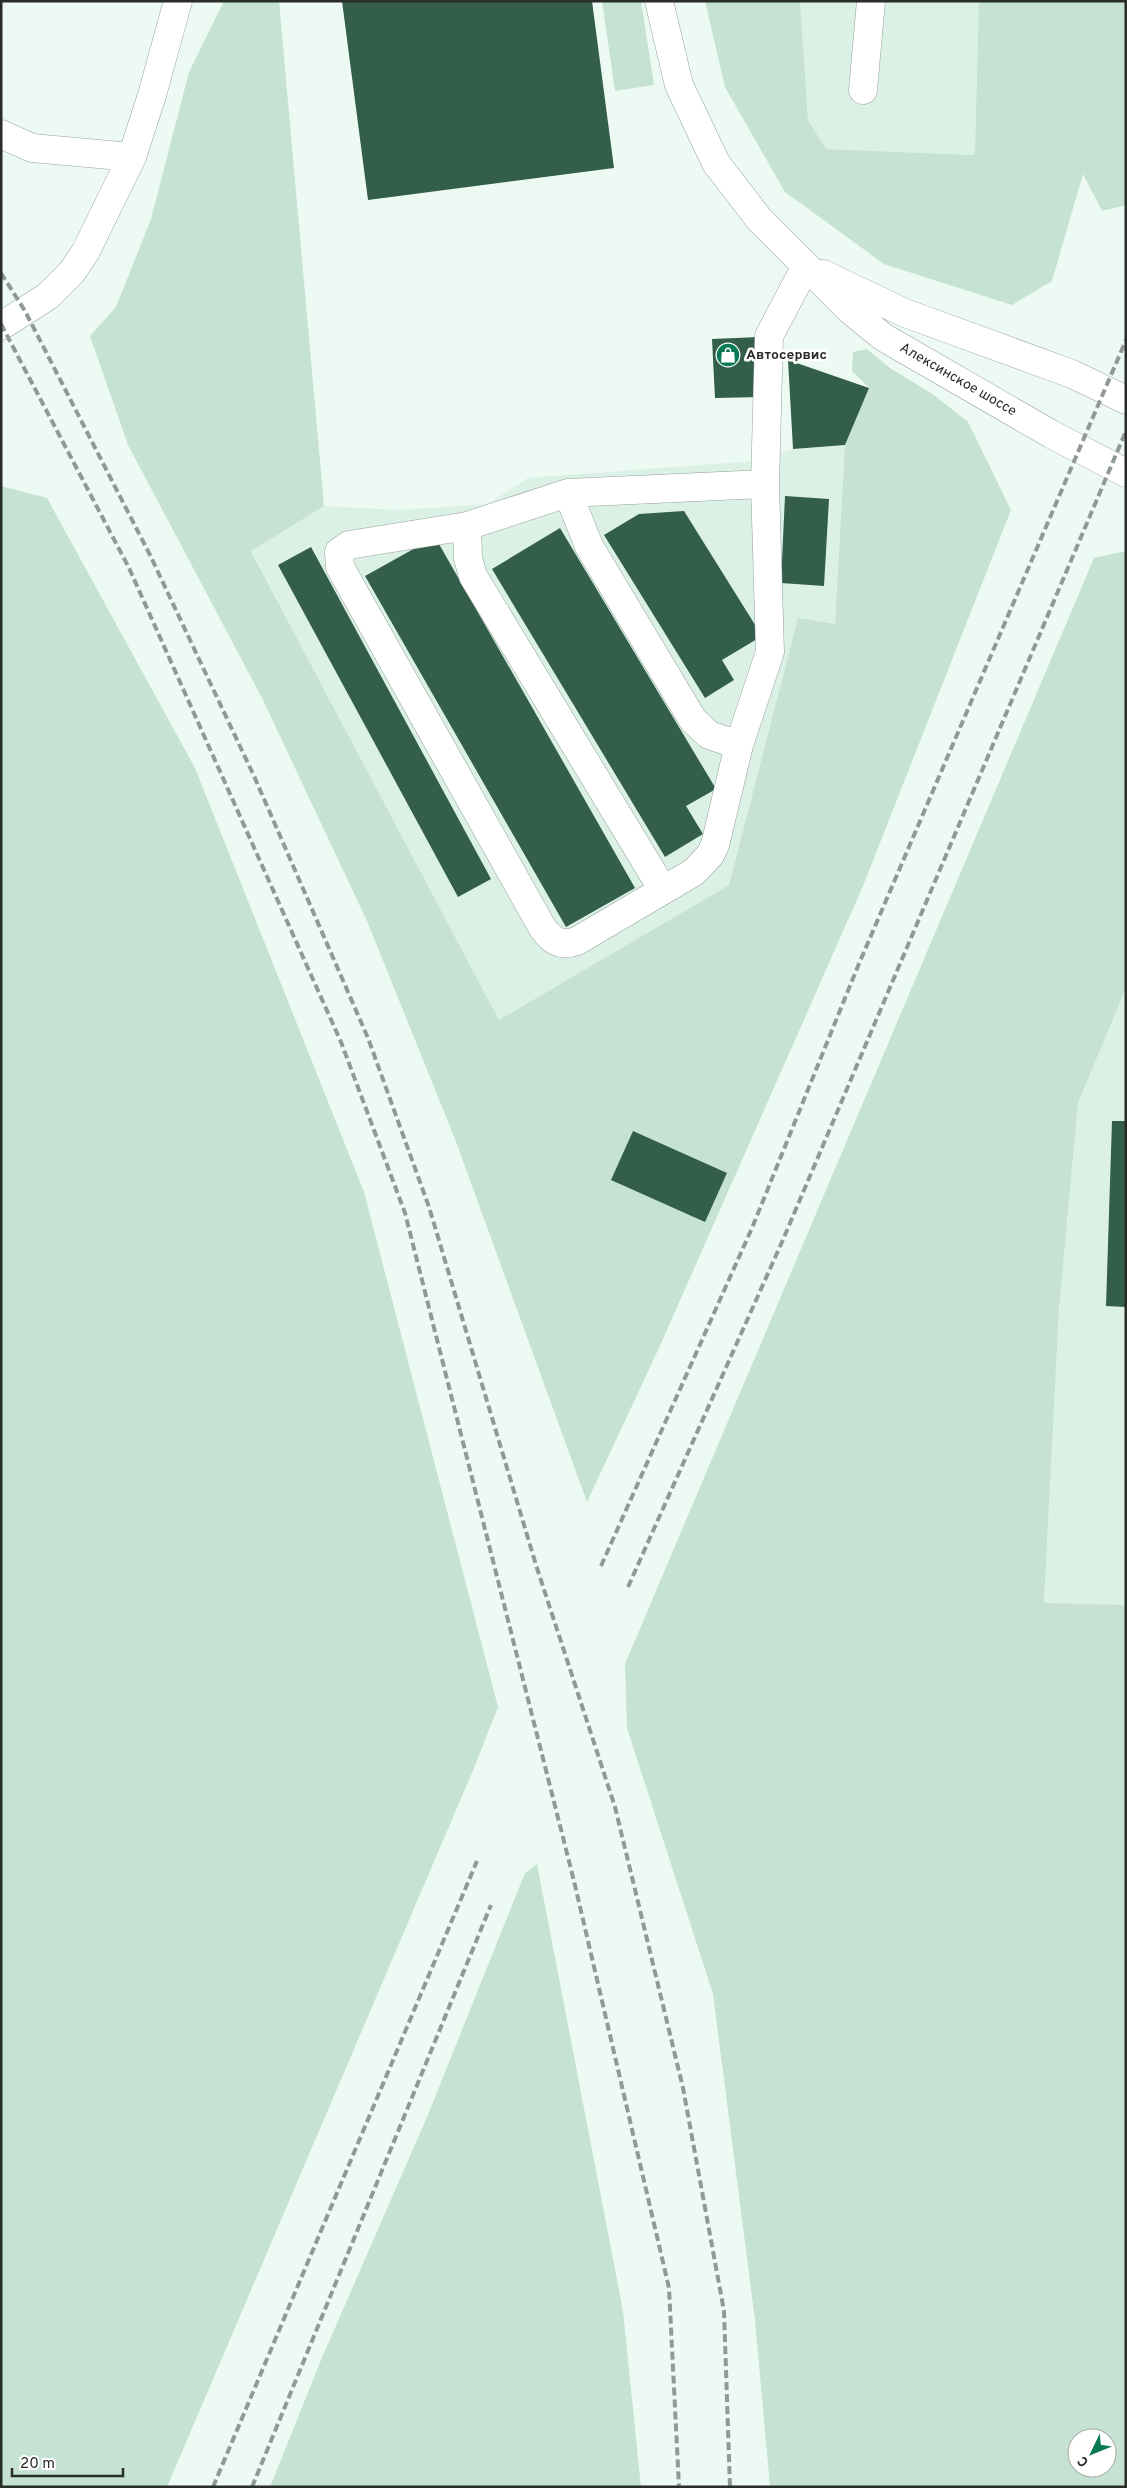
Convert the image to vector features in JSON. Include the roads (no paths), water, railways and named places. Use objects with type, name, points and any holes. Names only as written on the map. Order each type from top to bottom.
[{"type":"main road","points":[[1,326],[48,296],[72,272],[90,242],[132,157],[152,96],[178,1]]},
{"type":"main road","name":"Алексинское шоссе","points":[[659,1],[679,85],[716,163],[759,219],[850,310],[883,337],[1051,434],[1126,473]]},
{"type":"main road","points":[[863,90],[871,1]]},
{"type":"main road","points":[[1,134],[32,148],[132,157]]},
{"type":"main road","points":[[765,484],[568,493],[467,526],[349,545],[339,552],[340,567],[551,939],[564,944],[577,941],[694,872],[703,863],[715,845],[740,745],[770,652],[765,484],[769,336],[806,266]]},
{"type":"main road","name":"Алексинское шоссе","points":[[806,266],[905,313],[1072,374],[1126,400]]},
{"type":"main road","points":[[568,493],[589,546],[694,720],[709,735],[740,745]]},
{"type":"main road","points":[[467,526],[468,558],[473,576],[663,890]]},
{"type":"railway","points":[[1,273],[25,311],[150,555],[254,776],[368,1038],[429,1207],[536,1565],[615,1807],[683,2088],[724,2311],[730,2487]]},
{"type":"railway","points":[[1,324],[129,568],[341,1042],[405,1213],[574,1881],[669,2288],[679,2487]]},
{"type":"railway","points":[[601,1566],[752,1228],[858,966],[1126,340]]},
{"type":"railway","points":[[628,1587],[782,1242],[1126,431]]},
{"type":"railway","points":[[213,2487],[477,1861]]},
{"type":"railway","points":[[252,2487],[491,1905]]},
{"type":"place","name":"Автосервис","points":[[728,355]]}]
